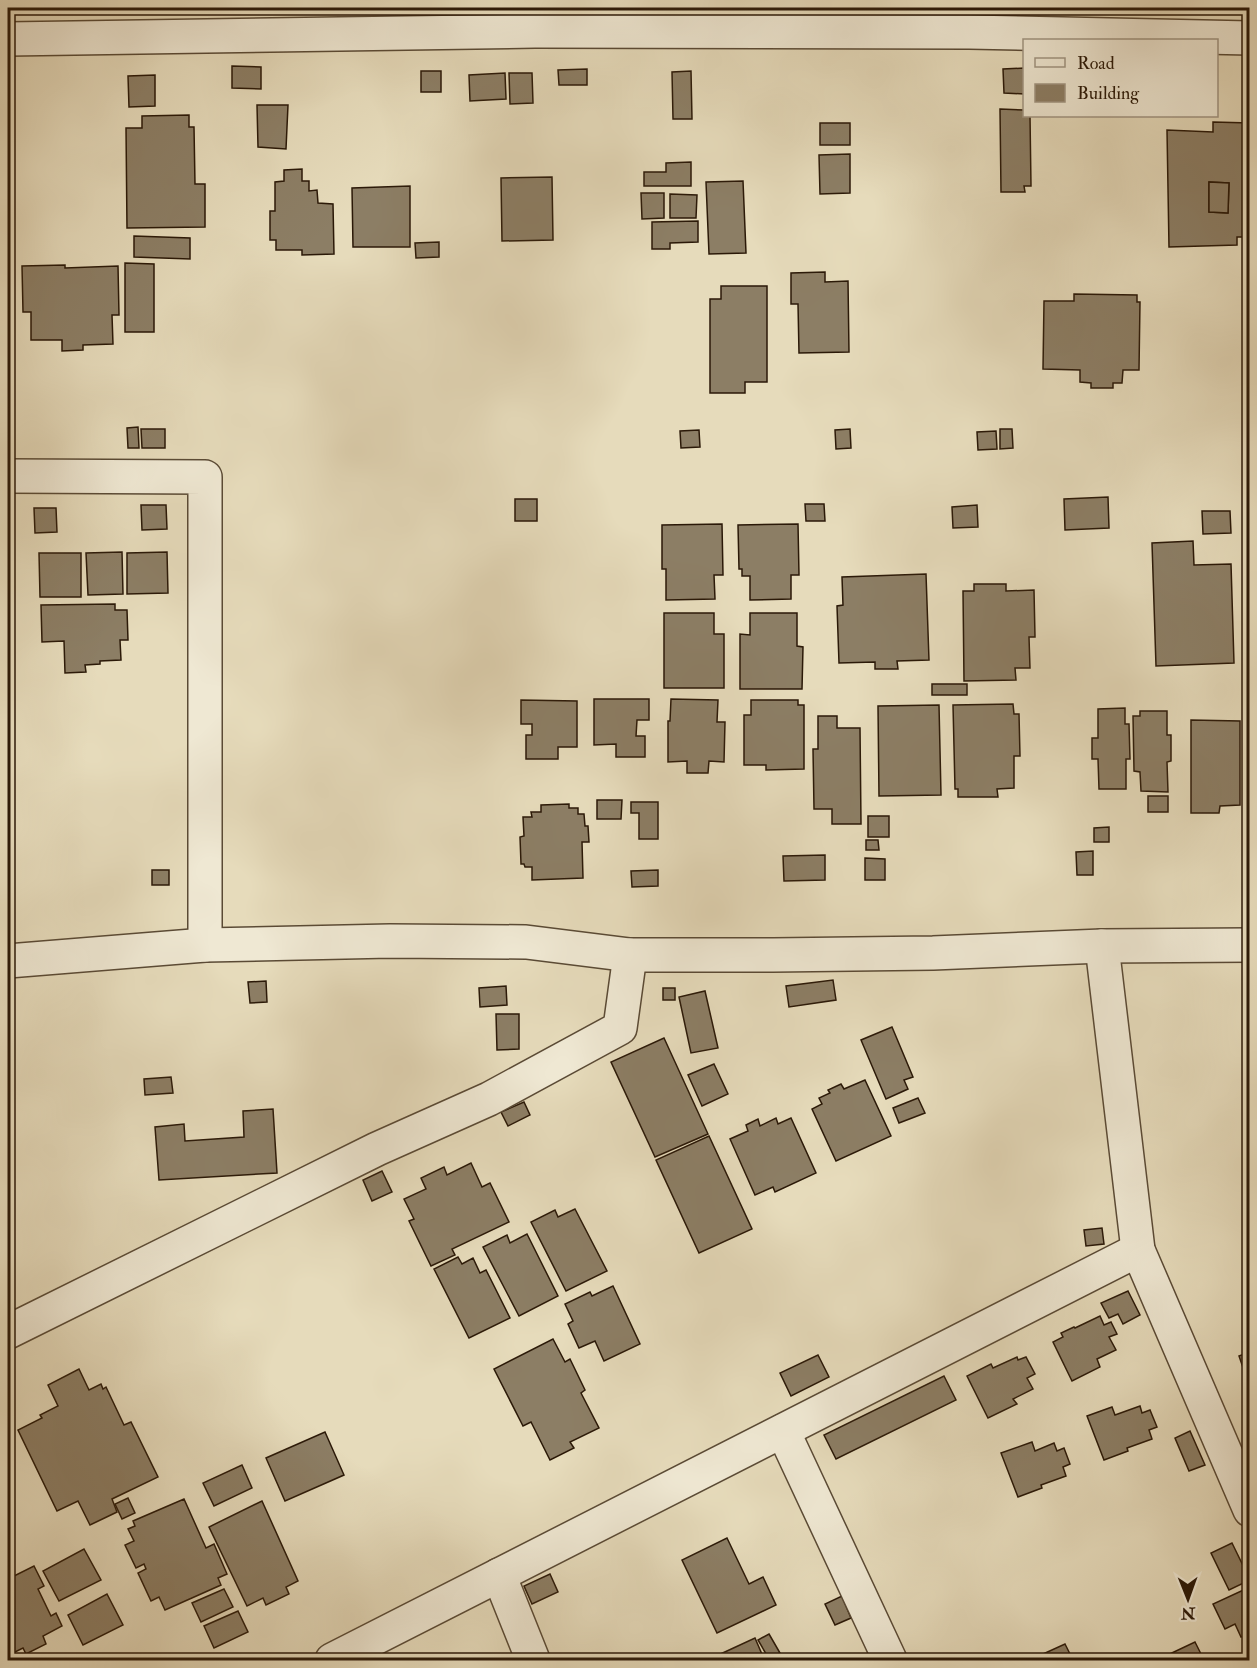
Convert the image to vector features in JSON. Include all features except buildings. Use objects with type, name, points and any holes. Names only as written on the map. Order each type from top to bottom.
[{"type":"street","points":[[8,39],[535,19],[970,20],[1250,38]]},
{"type":"street","points":[[8,476],[205,477],[205,945]]},
{"type":"street","points":[[8,961],[205,945],[390,941],[526,942],[630,955],[773,956],[1102,946],[1250,945]]},
{"type":"street","points":[[1102,946],[1137,1250],[1250,1510]]},
{"type":"street","points":[[8,1332],[377,1149],[489,1099],[620,1028],[630,955]]},
{"type":"street","points":[[332,1660],[1137,1250]]},
{"type":"street","points":[[783,1431],[890,1660]]},
{"type":"street","points":[[499,1575],[533,1660]]}]
